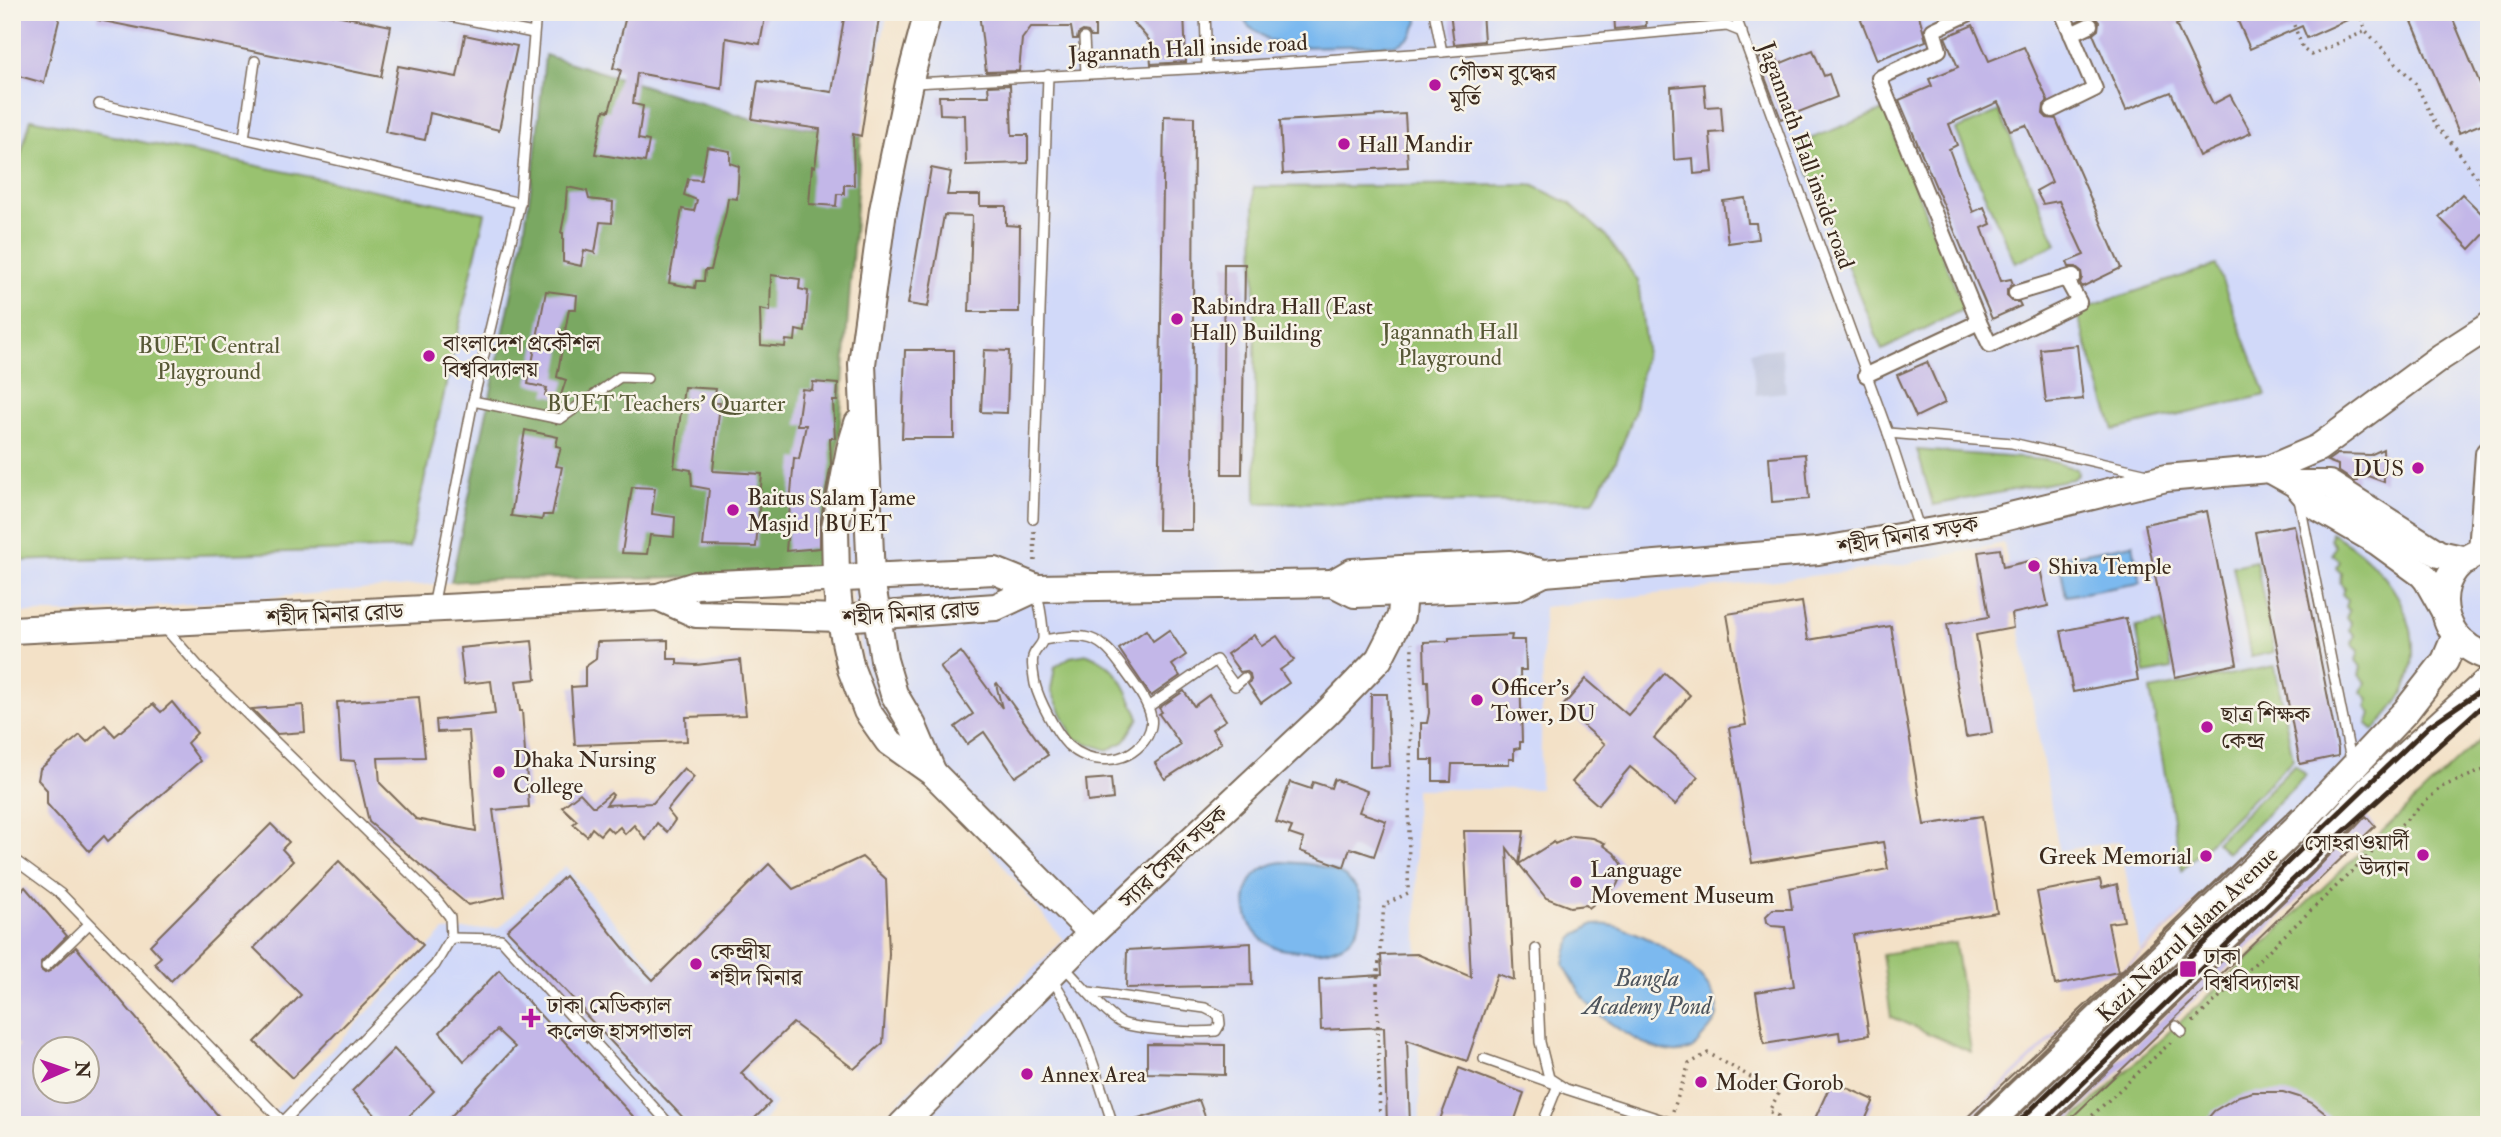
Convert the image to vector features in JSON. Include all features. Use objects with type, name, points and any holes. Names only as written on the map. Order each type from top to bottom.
[{"type":"main road","points":[[928,12],[909,83],[883,210],[862,364],[871,578],[876,616],[894,694],[912,726],[933,774]]},
{"type":"main road","name":"শহীদ মিনার সড়ক","points":[[1402,592],[1510,564],[1544,573],[1818,551],[1986,522],[2166,478],[2269,469],[2318,448],[2441,357],[2489,326]]},
{"type":"main road","points":[[863,408],[850,449],[835,528],[840,618],[850,669],[867,711],[888,741],[933,774],[1092,933]]},
{"type":"main road","points":[[2479,554],[2489,454]]},
{"type":"main road","points":[[2269,469],[2296,484],[2314,505],[2378,542],[2422,575],[2445,612],[2455,636],[2465,646],[2489,657]]},
{"type":"main road","points":[[2296,484],[2329,484],[2439,554],[2479,554]]},
{"type":"main road","points":[[2445,612],[2447,585],[2455,569],[2479,554]]},
{"type":"main road","name":"শহীদ মিনার রোড","points":[[12,630],[658,597],[695,585],[995,571],[1037,588],[1333,583],[1356,594],[1402,592]]},
{"type":"main road","name":"শহীদ মিনার রোড","points":[[658,597],[696,614],[840,618],[996,607],[1037,588]]},
{"type":"main road","name":"স্যার সৈয়দ সড়ক","points":[[902,1125],[1092,933],[1326,714],[1379,659],[1402,592]]},
{"type":"main road","name":"Kazi Nazrul Islam Avenue","points":[[1987,1125],[2296,828],[2406,711],[2445,661],[2455,636]]},
{"type":"main road","name":"Kazi Nazrul Islam Avenue","points":[[2029,1125],[2302,862],[2375,783],[2489,678]]},
{"type":"main road","points":[[2356,763],[2375,783]]},
{"type":"street","points":[[1972,12],[1933,30],[1939,50],[1879,78],[1979,312],[1990,345],[2079,302],[2067,279],[2073,276],[2016,293]]},
{"type":"street","points":[[2052,110],[2095,89],[2062,12]]},
{"type":"street","points":[[2071,34],[2090,25]]},
{"type":"street","points":[[1866,375],[1979,312]]},
{"type":"lane","points":[[430,12],[533,33]]},
{"type":"lane","points":[[433,609],[473,401],[520,203],[536,12]]},
{"type":"lane","points":[[1205,12],[1207,68]]},
{"type":"lane","points":[[1434,12],[1442,52]]},
{"type":"lane","points":[[1734,12],[1742,32]]},
{"type":"lane","name":"Jagannath Hall inside road","points":[[909,83],[1207,68],[1442,52],[1727,26],[1742,32],[1922,534]]},
{"type":"lane","points":[[1084,38],[1086,73]]},
{"type":"lane","points":[[244,138],[255,61]]},
{"type":"lane","name":"Jagannath Hall inside road","points":[[1033,519],[1048,75]]},
{"type":"lane","points":[[99,104],[520,203]]},
{"type":"lane","points":[[473,401],[560,419],[620,377],[647,378]]},
{"type":"lane","points":[[1888,433],[2011,443],[2166,478]]},
{"type":"lane","points":[[2296,484],[2350,755],[2356,763]]},
{"type":"lane","points":[[1037,588],[1043,640],[1032,657],[1035,684],[1055,725],[1068,744],[1082,754],[1100,760],[1117,760],[1138,749],[1149,735],[1152,719],[1148,707],[1110,651],[1096,639],[1068,636],[1043,640]]},
{"type":"lane","points":[[12,858],[61,894],[281,1123],[435,965],[451,938],[450,917],[435,898],[201,668],[160,622]]},
{"type":"lane","points":[[1148,707],[1216,660],[1235,686],[1244,678]]},
{"type":"lane","points":[[47,966],[89,924]]},
{"type":"lane","points":[[451,938],[501,939],[670,1125]]},
{"type":"lane","points":[[1536,949],[1540,1042],[1549,1078],[1558,1085]]},
{"type":"lane","points":[[1055,970],[1089,992],[1121,1022],[1198,1032],[1216,1031],[1220,1024],[1219,1015],[1205,1008],[1089,992]]},
{"type":"lane","points":[[1055,970],[1083,1034],[1113,1125]]},
{"type":"lane","points":[[1484,1059],[1566,1089],[1674,1122]]},
{"type":"lane","points":[[1542,1125],[1558,1085]]},
{"type":"path","points":[[2289,12],[2303,49],[2311,55],[2366,30]]},
{"type":"path","points":[[2359,12],[2366,30],[2416,84],[2437,127],[2455,146],[2483,186],[2489,189]]},
{"type":"path","points":[[1033,519],[1037,588]]},
{"type":"path","points":[[1380,1125],[1377,983],[1384,905],[1408,893],[1413,645],[1402,592]]},
{"type":"path","points":[[2082,1125],[2179,1029],[2441,787],[2489,768]]},
{"type":"path","points":[[1674,1122],[1689,1064],[1708,1053],[1779,1093],[1769,1111],[1778,1116],[1774,1125]]},
{"type":"shaded area","name":"বাংলাদেশ প্রকৌশল বিশ্ববিদ্যালয়","points":[[12,12],[888,12],[861,136],[829,576],[495,579],[77,613],[12,613]]},
{"type":"shaded area","name":"ঢাকা বিশ্ববিদ্যালয়","points":[[915,12],[2489,12],[2489,629],[2420,688],[2341,771],[2140,951],[2120,841],[2059,851],[2004,543],[1896,566],[1544,607],[1540,789],[1415,789],[1420,1125],[875,1125],[1063,940],[870,699],[848,570],[847,527]]},
{"type":"shaded area","points":[[1781,348],[1786,392],[1756,395],[1751,351]]},
{"type":"shaded area","name":"ঢাকা মেডিক্যাল কলেজ হাসপাতাল","points":[[565,866],[776,1104],[760,1125],[261,1125],[444,931],[499,928]]},
{"type":"green space","name":"BUET Teachers' Quarter","points":[[545,55],[752,119],[861,136],[829,576],[495,579],[451,582],[523,240],[534,166]]},
{"type":"green space","points":[[1884,110],[1964,309],[1882,350],[1797,144]]},
{"type":"green space","points":[[1999,111],[2057,244],[2015,263],[1956,130]]},
{"type":"green space","name":"BUET Central Playground","points":[[31,119],[485,213],[409,548],[12,561],[12,184]]},
{"type":"green space","name":"Jagannath Hall Playground","points":[[1532,185],[1571,204],[1606,236],[1638,281],[1646,349],[1634,414],[1616,461],[1593,501],[1256,503],[1254,187]]},
{"type":"green space","points":[[2216,265],[2266,395],[2114,430],[2076,311]]},
{"type":"green space","points":[[1917,450],[2046,460],[2077,469],[2078,475],[2072,479],[1933,505]]},
{"type":"green space","points":[[2331,533],[2369,560],[2385,578],[2398,597],[2412,640],[2412,663],[2406,686],[2396,704],[2374,730],[2367,724],[2371,714],[2366,707],[2369,699],[2362,692],[2366,682],[2359,675],[2361,667],[2356,660],[2359,651],[2352,644],[2355,635],[2349,630],[2351,622],[2346,618],[2349,611],[2345,607],[2347,599],[2342,594],[2344,587],[2340,583],[2341,573],[2336,568],[2339,561],[2332,554],[2335,546],[2330,540]]},
{"type":"green space","points":[[2256,561],[2274,652],[2251,657],[2233,566]]},
{"type":"green space","points":[[2162,622],[2172,669],[2145,674],[2136,627]]},
{"type":"green space","points":[[1088,654],[1115,672],[1126,688],[1139,718],[1124,742],[1107,750],[1073,738],[1051,690],[1055,667],[1070,657]]},
{"type":"green space","points":[[2275,666],[2293,759],[2182,870],[2150,690]]},
{"type":"green space","name":"সোহরাওয়ার্দী উদ্যান","points":[[2489,730],[2489,1125],[2067,1125],[2227,979]]},
{"type":"green space","points":[[2295,764],[2306,775],[2227,853],[2216,842]]},
{"type":"green space","points":[[1955,943],[1971,1052],[1891,1017],[1882,954]]},
{"type":"water","points":[[1240,12],[1417,12],[1418,22],[1411,36],[1395,45],[1293,47],[1270,41],[1248,26]]},
{"type":"water","points":[[2133,544],[2140,583],[2066,596],[2059,558]]},
{"type":"water","points":[[1282,862],[1330,869],[1353,884],[1360,896],[1361,919],[1349,940],[1324,951],[1298,951],[1274,947],[1261,939],[1247,914],[1245,900],[1248,887],[1255,875],[1266,867]]},
{"type":"water","name":"Bangla Academy Pond","points":[[1592,925],[1608,925],[1639,934],[1674,954],[1704,980],[1713,995],[1717,1013],[1712,1026],[1694,1047],[1681,1052],[1651,1046],[1620,1030],[1586,1001],[1564,965],[1572,940]]},
{"type":"building","points":[[17,12],[61,12],[44,83],[12,74],[12,31]]},
{"type":"building","points":[[98,12],[321,12],[391,26],[381,77],[98,20]]},
{"type":"building","points":[[627,12],[766,12],[760,44],[726,38],[722,89],[637,73],[633,104],[643,106],[638,139],[649,141],[645,162],[595,154],[604,110],[609,111],[621,70],[613,68]]},
{"type":"building","points":[[845,12],[880,12],[861,136],[853,134],[854,185],[844,185],[844,194],[837,194],[836,206],[809,204],[812,166],[815,167],[820,129],[752,119],[758,81],[832,92]]},
{"type":"building","points":[[979,12],[1095,12],[1095,37],[1083,31],[1078,34],[1077,39],[1073,39],[1071,27],[1031,27],[1022,39],[1019,71],[986,72]]},
{"type":"building","points":[[1124,12],[1184,12],[1186,62],[1151,64],[1149,40]]},
{"type":"building","points":[[1450,12],[1482,12],[1484,41],[1454,44]]},
{"type":"building","points":[[1614,12],[1645,12],[1646,26],[1615,29]]},
{"type":"building","points":[[1858,12],[1918,12],[1926,41],[1877,60]]},
{"type":"building","points":[[2084,12],[2205,12],[2176,25],[2213,104],[2230,95],[2251,133],[2199,156],[2171,92],[2126,110],[2093,34],[2098,30],[2099,22],[2095,17],[2086,16]]},
{"type":"building","points":[[2234,12],[2365,12],[2307,38],[2302,26],[2250,49]]},
{"type":"building","points":[[2408,12],[2450,12],[2489,105],[2489,121],[2459,133]]},
{"type":"building","points":[[1973,25],[1989,61],[2024,47],[2048,101],[2044,105],[2043,114],[2047,118],[2056,119],[2121,268],[2082,287],[2081,271],[2076,267],[2069,267],[2067,262],[2084,255],[2059,201],[2043,204],[2036,191],[2052,182],[2026,125],[2010,130],[1998,102],[1949,124],[1957,145],[1949,149],[1973,212],[1984,207],[1991,224],[1982,228],[2001,281],[2011,279],[2013,284],[2007,290],[2007,296],[2021,306],[1992,319],[1899,100],[1932,86],[1929,79],[1958,67],[1945,37]]},
{"type":"building","points":[[465,35],[517,46],[499,130],[430,113],[425,140],[385,132],[398,66],[457,77]]},
{"type":"building","points":[[1813,50],[1824,76],[1829,74],[1837,97],[1781,119],[1758,59],[1774,52],[1779,64]]},
{"type":"building","points":[[1704,84],[1706,107],[1721,106],[1723,132],[1710,133],[1713,172],[1694,174],[1693,158],[1674,160],[1671,87]]},
{"type":"building","points":[[1010,85],[1012,135],[1028,135],[1028,163],[966,165],[965,115],[940,114],[939,96],[989,96],[988,86]]},
{"type":"building","name":"Hall Mandir","points":[[1405,114],[1408,167],[1283,174],[1280,121]]},
{"type":"building","name":"Rabindra Hall (East Hall) Building","points":[[1164,116],[1194,117],[1192,530],[1158,530]]},
{"type":"building","points":[[707,147],[730,151],[730,163],[739,166],[737,199],[728,198],[711,270],[705,270],[704,281],[696,281],[695,288],[669,283],[682,209],[694,211],[697,200],[684,195],[688,179],[701,180]]},
{"type":"building","points":[[931,168],[951,172],[947,195],[980,195],[980,206],[1006,206],[1006,225],[1020,226],[1019,312],[969,312],[972,216],[944,215],[928,307],[908,304]]},
{"type":"building","points":[[567,187],[587,191],[589,199],[613,202],[612,223],[600,222],[595,253],[584,250],[581,266],[563,262],[561,233]]},
{"type":"building","points":[[2462,194],[2489,221],[2489,229],[2470,249],[2439,217]]},
{"type":"building","points":[[1745,198],[1748,223],[1756,223],[1758,239],[1728,243],[1723,201]]},
{"type":"building","points":[[1224,264],[1245,264],[1242,474],[1222,474]]},
{"type":"building","points":[[771,275],[800,279],[799,289],[808,291],[805,332],[796,330],[795,341],[786,340],[785,347],[761,345],[760,309],[770,311]]},
{"type":"building","points":[[546,291],[577,295],[576,309],[569,309],[557,377],[566,380],[560,398],[545,395],[547,388],[528,384]]},
{"type":"building","points":[[2077,345],[2083,399],[2046,403],[2040,349]]},
{"type":"building","points":[[905,350],[954,350],[954,438],[902,438]]},
{"type":"building","points":[[984,350],[1009,351],[1007,413],[981,412]]},
{"type":"building","points":[[1927,362],[1945,403],[1916,417],[1897,375]]},
{"type":"building","points":[[813,382],[838,384],[837,401],[833,401],[835,438],[830,438],[831,464],[820,525],[820,548],[786,551],[794,458],[799,459],[806,425],[797,425],[802,389],[812,390]]},
{"type":"building","points":[[684,387],[716,389],[714,403],[720,403],[713,471],[762,474],[756,547],[703,546],[709,489],[692,486],[691,470],[674,467]]},
{"type":"building","points":[[525,430],[558,437],[556,446],[561,447],[556,466],[562,467],[552,515],[543,515],[542,520],[511,516]]},
{"type":"building","points":[[2383,449],[2384,482],[2357,472],[2357,481],[2353,481],[2338,471],[2338,465],[2327,461],[2337,454],[2370,455]]},
{"type":"building","points":[[1805,454],[1809,499],[1772,502],[1769,457]]},
{"type":"building","points":[[632,487],[655,488],[652,514],[675,517],[674,537],[650,535],[647,554],[622,553]]},
{"type":"building","points":[[2207,511],[2237,664],[2175,677],[2145,524]]},
{"type":"building","points":[[2294,525],[2338,749],[2338,756],[2300,764],[2255,532]]},
{"type":"building","points":[[2000,549],[2003,567],[2038,559],[2048,606],[2011,614],[2013,628],[1976,635],[1992,733],[1966,737],[1947,624],[1989,617],[1978,552]]},
{"type":"building","points":[[1802,602],[1808,640],[1891,626],[1924,825],[1982,816],[1997,913],[1853,935],[1869,1035],[1840,1040],[1839,1032],[1764,1044],[1756,992],[1794,986],[1785,927],[1772,926],[1767,922],[1766,916],[1773,909],[1792,909],[1789,888],[1888,869],[1883,842],[1752,863],[1729,728],[1746,725],[1727,614]]},
{"type":"building","points":[[2126,618],[2138,680],[2073,692],[2061,631]]},
{"type":"building","points":[[1146,630],[1153,641],[1169,630],[1186,655],[1172,665],[1180,676],[1151,696],[1119,649]]},
{"type":"building","points":[[1254,635],[1262,646],[1277,636],[1294,660],[1280,670],[1289,683],[1261,703],[1248,684],[1251,680],[1250,674],[1246,671],[1240,672],[1227,654]]},
{"type":"building","name":"Officer's Tower, DU","points":[[1512,635],[1511,640],[1525,640],[1526,670],[1520,670],[1520,748],[1514,749],[1514,759],[1509,759],[1509,764],[1452,764],[1451,781],[1433,781],[1433,760],[1421,760],[1421,723],[1427,723],[1429,713],[1424,642]]},
{"type":"building","points":[[668,640],[668,659],[677,659],[677,664],[696,665],[740,660],[746,715],[686,717],[687,741],[575,745],[571,687],[585,686],[585,667],[596,659],[597,642]]},
{"type":"building","name":"Dhaka Nursing College","points":[[532,641],[536,679],[516,681],[522,711],[529,807],[493,810],[505,897],[468,905],[369,822],[355,761],[341,760],[337,702],[419,697],[425,757],[378,758],[380,783],[416,819],[476,831],[469,731],[437,732],[436,720],[495,714],[491,681],[464,684],[460,648]]},
{"type":"building","points":[[961,652],[1002,708],[997,683],[1048,755],[1015,777],[984,732],[967,744],[955,727],[973,714],[940,667]]},
{"type":"building","points":[[1665,673],[1690,695],[1654,738],[1698,777],[1675,805],[1630,767],[1598,805],[1572,782],[1605,744],[1562,707],[1586,679],[1628,715]]},
{"type":"building","points":[[1184,691],[1194,706],[1209,695],[1226,720],[1212,729],[1221,743],[1165,779],[1155,763],[1181,745],[1159,714],[1162,712],[1159,708]]},
{"type":"building","points":[[1371,694],[1387,694],[1390,766],[1370,767]]},
{"type":"building","points":[[172,702],[197,733],[187,743],[200,761],[108,841],[104,836],[89,851],[47,804],[47,790],[38,780],[40,769],[80,735],[87,742],[105,725],[115,736],[153,704],[161,712]]},
{"type":"building","points":[[303,705],[305,732],[277,734],[252,709]]},
{"type":"building","points":[[684,768],[694,777],[667,810],[675,820],[667,832],[657,823],[646,840],[634,825],[625,834],[620,827],[613,833],[607,827],[600,835],[592,828],[587,836],[573,824],[577,821],[562,807],[580,793],[592,806],[611,793],[613,795],[606,805],[653,803]]},
{"type":"building","points":[[1111,778],[1113,799],[1088,802],[1086,780]]},
{"type":"building","points":[[1334,779],[1367,791],[1359,812],[1386,821],[1374,856],[1350,848],[1344,867],[1300,851],[1304,839],[1289,834],[1292,827],[1276,822],[1290,782],[1311,789],[1313,782],[1331,788]]},
{"type":"building","points":[[2293,808],[1976,1114],[1972,1125],[1959,1125]]},
{"type":"building","points":[[2366,816],[2375,826],[2064,1125],[2052,1125],[2313,873]]},
{"type":"building","points":[[271,824],[289,842],[282,849],[293,861],[171,981],[154,963],[161,957],[150,945]]},
{"type":"building","points":[[1464,831],[1524,831],[1519,864],[1507,848],[1514,980],[1497,974],[1467,1061],[1407,1040],[1410,1125],[1387,1125],[1384,1027],[1321,1030],[1319,979],[1382,975],[1381,955],[1417,954],[1471,977]]},
{"type":"building","name":"Language Movement Museum","points":[[1572,836],[1593,838],[1605,843],[1603,845],[1614,853],[1622,864],[1617,885],[1589,908],[1586,905],[1570,907],[1546,898],[1519,864],[1554,842],[1555,844]]},
{"type":"building","points":[[862,857],[886,879],[889,954],[883,1043],[854,1069],[793,1023],[741,1073],[770,1103],[748,1125],[690,1125],[507,930],[565,876],[653,980],[769,864],[793,889]]},
{"type":"building","points":[[339,861],[423,945],[292,1078],[255,1042],[301,995],[254,948]]},
{"type":"building","points":[[2100,880],[2102,888],[2117,884],[2124,921],[2108,923],[2118,972],[2055,985],[2037,892]]},
{"type":"building","points":[[25,887],[67,936],[41,962],[41,970],[45,973],[50,971],[76,947],[226,1125],[12,1125],[12,1053],[19,1046],[12,1040],[12,901]]},
{"type":"building","points":[[1251,943],[1252,985],[1126,988],[1127,950]]},
{"type":"building","points":[[499,970],[641,1125],[443,1125],[515,1047],[497,1030],[464,1061],[440,1032]]},
{"type":"building","points":[[1147,1044],[1225,1045],[1225,1075],[1147,1073]]},
{"type":"building","points":[[394,1049],[434,1091],[400,1125],[385,1125],[352,1091]]},
{"type":"building","points":[[1459,1068],[1524,1093],[1513,1125],[1438,1125]]},
{"type":"building","points":[[1832,1081],[1874,1100],[1863,1125],[1812,1125]]},
{"type":"building","points":[[2253,1092],[2283,1092],[2299,1097],[2312,1103],[2340,1125],[2202,1125],[2214,1111],[2239,1096]]},
{"type":"building","points":[[1199,1100],[1208,1125],[1132,1125],[1132,1121]]},
{"type":"railway","points":[[2015,1125],[2429,726],[2489,685]]},
{"type":"railway","points":[[2040,1125],[2332,842],[2489,700]]},
{"type":"place","name":"গৌতম বুদ্ধের মূর্তি","points":[[1435,85]]},
{"type":"place","name":"Hall Mandir","points":[[1344,144]]},
{"type":"place","name":"Rabindra Hall (East Hall) Building","points":[[1177,319]]},
{"type":"place","name":"বাংলাদেশ প্রকৌশল বিশ্ববিদ্যালয়","points":[[429,356]]},
{"type":"place","name":"DUS","points":[[2418,468]]},
{"type":"place","name":"Baitus Salam Jame Masjid | BUET","points":[[733,510]]},
{"type":"place","name":"Shiva Temple","points":[[2034,566]]},
{"type":"place","name":"Officer's Tower, DU","points":[[1477,700]]},
{"type":"place","name":"ছাত্র শিক্ষক কেন্দ্র","points":[[2207,727]]},
{"type":"place","name":"Dhaka Nursing College","points":[[499,772]]},
{"type":"place","name":"সোহরাওয়ার্দী উদ্যান","points":[[2423,855]]},
{"type":"place","name":"Greek Memorial","points":[[2206,856]]},
{"type":"place","name":"Language Movement Museum","points":[[1576,882]]},
{"type":"place","name":"কেন্দ্রীয় শহীদ মিনার","points":[[696,964]]},
{"type":"place","name":"ঢাকা বিশ্ববিদ্যালয়","points":[[2188,969]]},
{"type":"place","name":"ঢাকা মেডিক্যাল কলেজ হাসপাতাল","points":[[531,1018]]},
{"type":"place","name":"Annex Area","points":[[1027,1074]]},
{"type":"place","name":"Moder Gorob","points":[[1701,1082]]}]
